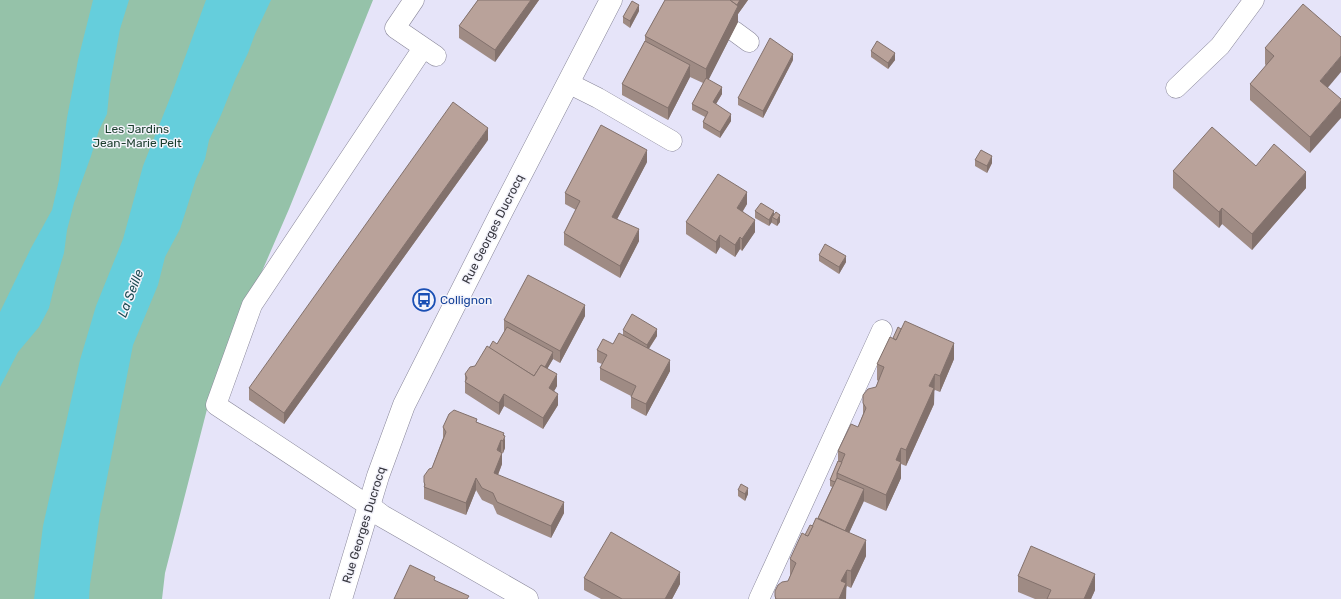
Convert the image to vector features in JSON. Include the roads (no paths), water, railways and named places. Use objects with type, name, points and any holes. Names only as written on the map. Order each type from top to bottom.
[{"type":"street","name":"Rue Georges Ducrocq","points":[[341,599],[369,506],[404,405],[611,0]]},
{"type":"street","points":[[369,506],[382,516],[528,599]]},
{"type":"lane","points":[[369,506],[216,405],[252,305],[429,52],[395,28],[414,0]]},
{"type":"lane","points":[[1176,88],[1220,46],[1254,0]]},
{"type":"lane","points":[[568,83],[598,98],[672,140]]},
{"type":"lane","points":[[759,599],[882,330]]},
{"type":"water","points":[[93,0],[129,0],[120,29],[110,84],[107,114],[99,130],[74,203],[67,230],[64,253],[49,308],[39,327],[18,352],[0,387],[0,312],[31,248],[52,210],[59,180],[67,118],[78,60]]},
{"type":"water","name":"La Seille","points":[[206,0],[271,0],[209,140],[205,159],[196,179],[180,229],[165,257],[158,285],[133,345],[100,514],[89,599],[34,599],[43,526],[80,360],[96,306],[123,239],[143,166],[172,93]]},
{"type":"place","name":"Collignon","points":[[424,300]]},
{"type":"park label","name":"Les Jardins Jean-Marie Pelt","points":[[137,136]]}]
